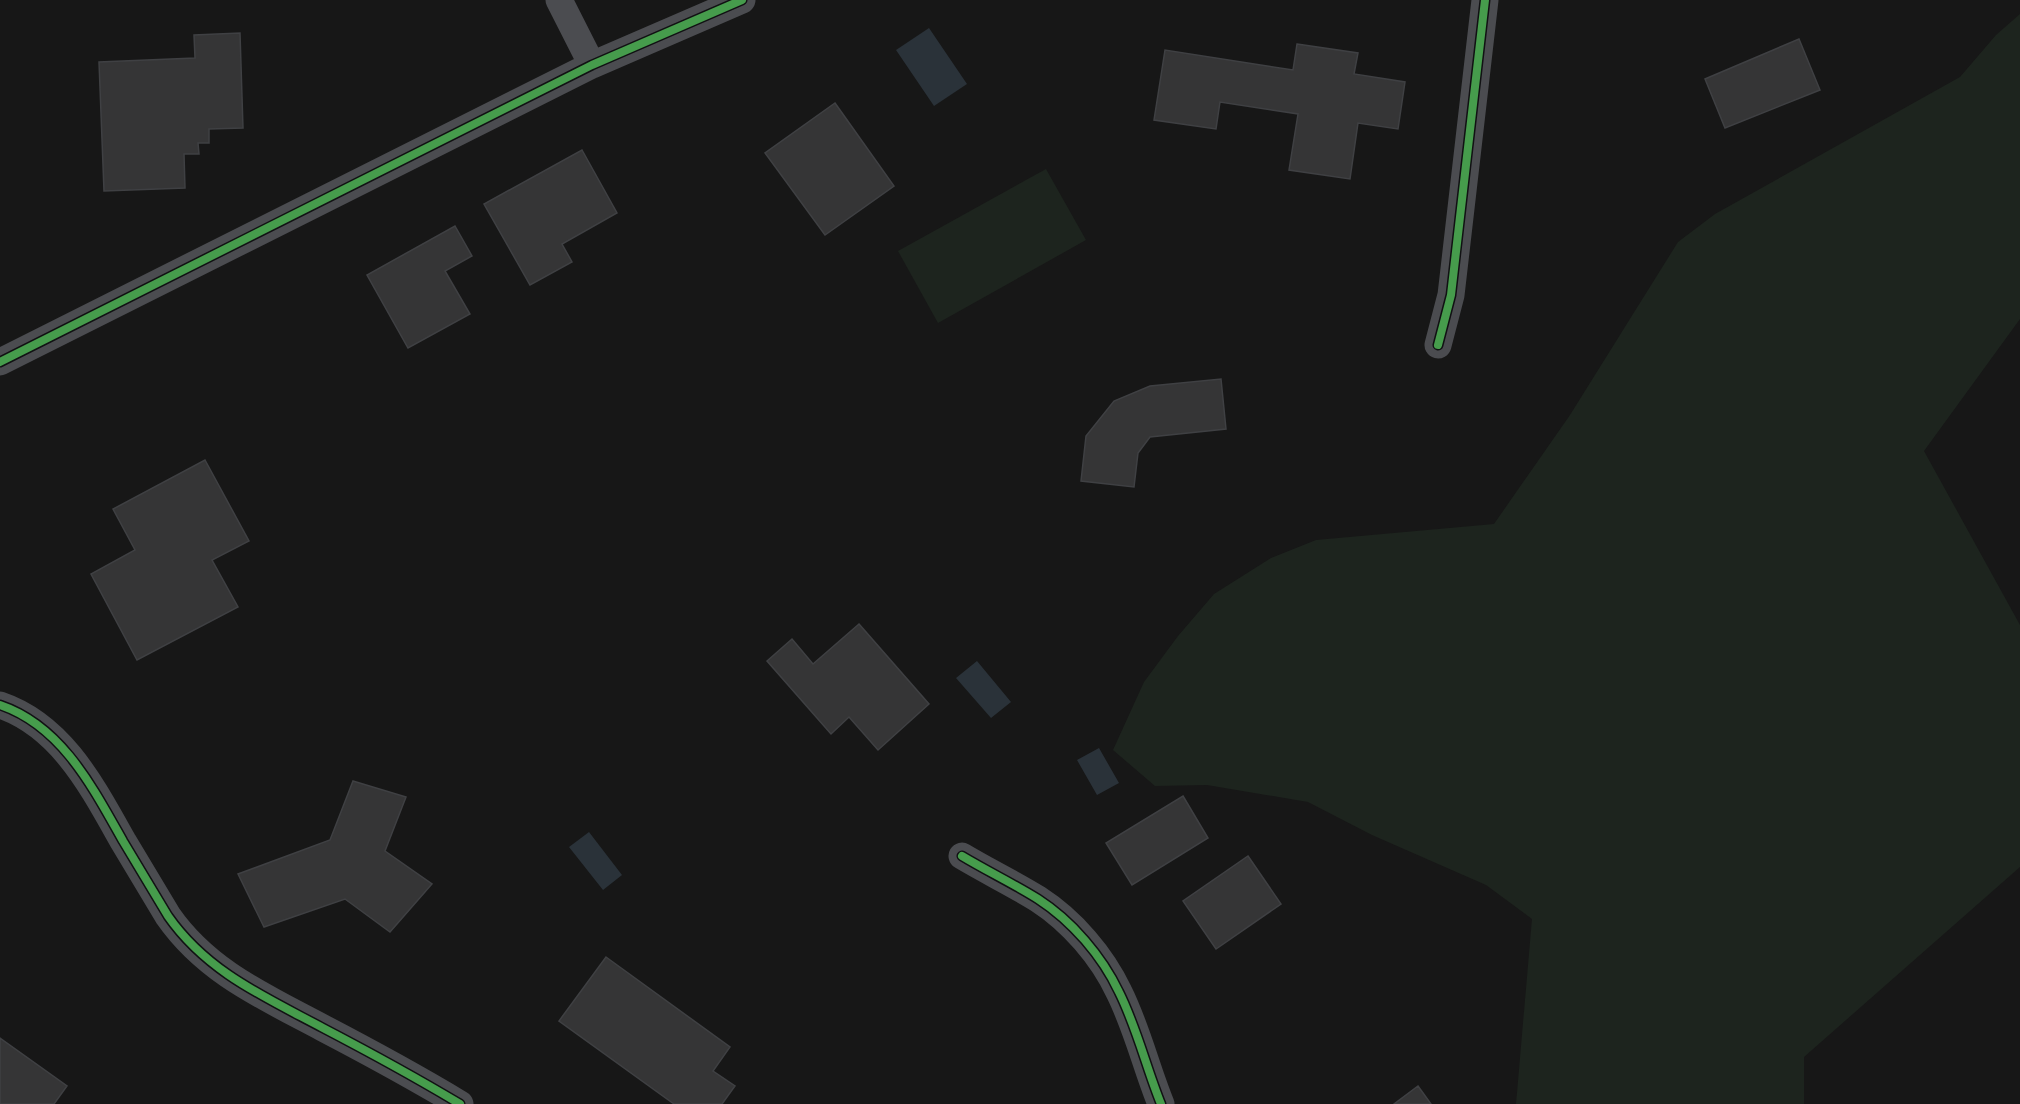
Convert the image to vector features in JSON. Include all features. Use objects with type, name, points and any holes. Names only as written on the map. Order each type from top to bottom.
[{"type":"street","points":[[559,0],[592,65]]},
{"type":"street","points":[[0,362],[592,65],[742,0]]},
{"type":"street","points":[[1438,345],[1451,295],[1485,0]]},
{"type":"street","points":[[0,705],[15,710],[45,730],[81,769],[168,916],[182,936],[197,951],[245,986],[414,1076],[460,1104]]},
{"type":"street","points":[[962,856],[1039,899],[1080,935],[1119,991],[1161,1104]]},
{"type":"shaded area","points":[[2020,14],[2020,319],[1924,451],[2020,625],[2020,867],[1804,1057],[1804,1104],[1516,1104],[1532,919],[1486,885],[1372,835],[1308,802],[1207,785],[1155,786],[1113,750],[1144,682],[1178,636],[1214,594],[1271,558],[1316,540],[1494,524],[1570,415],[1678,242],[1715,214],[1960,77],[1996,35]]},
{"type":"shaded area","points":[[929,28],[967,84],[934,106],[896,50]]},
{"type":"shaded area","points":[[1046,169],[1086,240],[938,323],[898,251]]},
{"type":"shaded area","points":[[977,661],[1011,702],[991,718],[956,678]]},
{"type":"shaded area","points":[[1099,748],[1119,783],[1097,795],[1077,760]]},
{"type":"shaded area","points":[[589,832],[622,875],[603,890],[569,847]]},
{"type":"building","points":[[240,33],[243,128],[209,129],[209,143],[198,143],[199,154],[184,154],[185,188],[104,191],[99,62],[195,58],[194,35]]},
{"type":"building","points":[[1799,39],[1820,90],[1725,128],[1705,79]]},
{"type":"building","points":[[1297,44],[1358,53],[1354,74],[1405,82],[1398,129],[1358,123],[1350,179],[1289,170],[1298,114],[1220,102],[1216,129],[1154,120],[1165,50],[1293,70]]},
{"type":"building","points":[[835,103],[894,186],[825,235],[765,153]]},
{"type":"building","points":[[582,150],[617,213],[562,244],[572,262],[530,285],[484,204]]},
{"type":"building","points":[[455,226],[472,256],[445,271],[470,314],[408,348],[367,275]]},
{"type":"building","points":[[1221,379],[1226,429],[1150,437],[1138,453],[1134,487],[1081,481],[1086,436],[1114,401],[1150,386]]},
{"type":"building","points":[[205,460],[249,541],[212,560],[238,607],[137,660],[91,574],[135,550],[113,509]]},
{"type":"building","points":[[859,624],[929,704],[878,750],[849,717],[831,734],[767,661],[792,639],[813,664]]},
{"type":"building","points":[[353,781],[406,797],[385,851],[432,884],[390,932],[345,899],[264,927],[238,874],[330,840]]},
{"type":"building","points":[[1183,796],[1208,838],[1132,885],[1106,843]]},
{"type":"building","points":[[1248,856],[1281,904],[1216,949],[1183,901]]},
{"type":"building","points":[[606,957],[730,1047],[713,1071],[735,1086],[722,1104],[674,1104],[559,1021]]},
{"type":"building","points":[[0,1038],[67,1086],[54,1104],[0,1104]]},
{"type":"building","points":[[1418,1086],[1431,1104],[1394,1104]]},
{"type":"cycle path","points":[[0,362],[592,65],[742,0]]},
{"type":"cycle path","points":[[1438,345],[1451,295],[1485,0]]},
{"type":"cycle path","points":[[0,705],[22,715],[41,728],[74,761],[100,800],[168,916],[183,936],[201,953],[219,968],[259,994],[460,1104]]},
{"type":"cycle path","points":[[962,856],[1029,893],[1051,908],[1085,940],[1104,965],[1125,1006],[1161,1104]]}]
